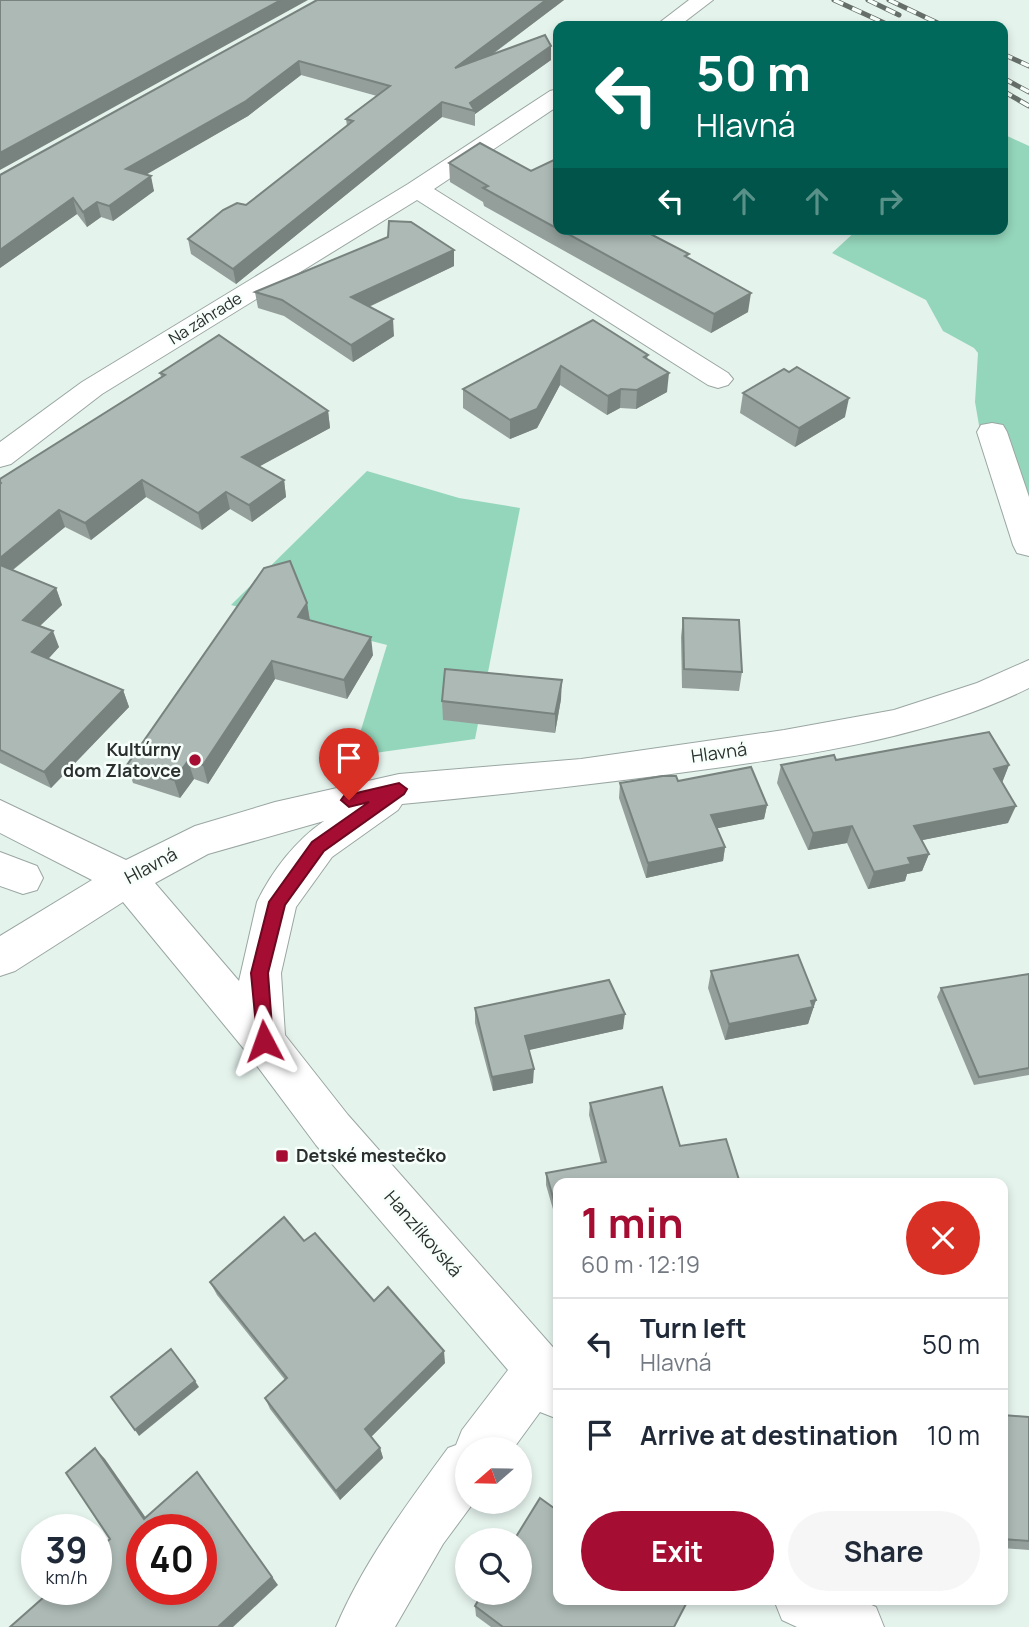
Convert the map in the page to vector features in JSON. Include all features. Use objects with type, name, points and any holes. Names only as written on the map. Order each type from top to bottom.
[{"type":"street","points":[[672,21],[703,0]]},
{"type":"street","name":"Na záhrade","points":[[0,457],[92,388],[417,189],[553,99]]},
{"type":"street","points":[[417,189],[718,379]]},
{"type":"street","points":[[992,432],[1029,545]]},
{"type":"street","name":"Hlavná","points":[[0,958],[127,879],[195,842],[275,817],[399,789],[581,773],[784,744],[895,723],[990,692],[1029,673]]},
{"type":"street","points":[[264,1041],[260,973],[277,902],[318,846],[399,789]]},
{"type":"street","points":[[0,815],[127,879]]},
{"type":"street","name":"Hanzlíkovská","points":[[127,879],[264,1041],[332,1130],[549,1383]]},
{"type":"street","points":[[493,1437],[549,1383]]},
{"type":"street","points":[[364,1627],[424,1525],[455,1483]]},
{"type":"street","points":[[812,1605],[856,1627]]},
{"type":"green space","points":[[1008,136],[1029,146],[1029,505],[980,431],[975,402],[978,353],[974,348],[943,331],[926,300],[832,253],[852,235],[1008,235]]},
{"type":"green space","points":[[367,471],[459,498],[520,508],[475,739],[353,756],[387,645],[231,605]]},
{"type":"building","points":[[0,0],[281,0],[0,153]]},
{"type":"building","points":[[317,0],[546,0],[455,68],[545,35],[551,46],[470,103],[475,111],[442,102],[233,269],[188,239],[223,210],[237,203],[246,205],[353,121],[346,119],[390,86],[299,61],[246,101],[126,169],[151,176],[109,206],[97,202],[83,212],[73,198],[0,250],[0,175]]},
{"type":"building","points":[[480,143],[531,171],[553,160],[553,226],[483,188],[488,186],[449,163]]},
{"type":"building","points":[[389,221],[411,222],[454,250],[351,297],[393,319],[351,345],[282,300],[255,292],[388,237]]},
{"type":"building","points":[[570,235],[653,235],[689,254],[685,256],[751,293],[714,314]]},
{"type":"building","points":[[593,320],[648,355],[644,357],[669,373],[637,390],[621,389],[608,396],[561,366],[537,409],[510,420],[463,389]]},
{"type":"building","points":[[219,335],[328,411],[242,457],[284,480],[249,505],[226,492],[198,513],[142,480],[85,523],[59,510],[0,558],[0,479],[165,375],[160,373]]},
{"type":"building","points":[[797,367],[849,398],[799,428],[743,393],[784,369],[789,372]]},
{"type":"building","points":[[290,561],[307,603],[298,617],[371,637],[344,680],[272,661],[203,765],[188,761],[174,780],[127,765],[264,568]]},
{"type":"building","points":[[0,565],[56,588],[23,620],[53,631],[32,652],[123,690],[44,772],[0,750]]},
{"type":"building","points":[[683,618],[739,620],[742,672],[684,669]]},
{"type":"building","points":[[445,669],[562,680],[555,714],[442,701]]},
{"type":"building","points":[[989,732],[1009,765],[994,769],[1016,806],[914,826],[929,854],[908,858],[911,864],[874,872],[852,826],[813,833],[781,765],[834,755],[836,760]]},
{"type":"building","points":[[751,767],[767,805],[711,815],[725,847],[648,863],[620,783],[663,776],[676,776],[678,781]]},
{"type":"building","points":[[798,955],[816,1000],[811,1001],[813,1007],[729,1024],[711,971]]},
{"type":"building","points":[[1029,974],[1029,1068],[979,1077],[941,988]]},
{"type":"building","points":[[609,980],[625,1014],[525,1036],[534,1069],[492,1077],[475,1008]]},
{"type":"building","points":[[662,1087],[680,1146],[726,1139],[738,1178],[553,1178],[553,1197],[546,1173],[606,1162],[590,1103]]},
{"type":"building","points":[[284,1217],[304,1241],[315,1233],[374,1301],[388,1287],[444,1351],[365,1429],[380,1448],[336,1491],[265,1398],[287,1378],[210,1282]]},
{"type":"building","points":[[171,1349],[195,1381],[135,1430],[111,1397]]},
{"type":"building","points":[[1008,1415],[1029,1417],[1029,1541],[1008,1539]]},
{"type":"building","points":[[95,1448],[141,1514],[126,1514],[126,1605],[217,1605],[217,1514],[150,1514],[197,1472],[272,1577],[218,1627],[10,1627],[35,1605],[112,1605],[112,1514],[93,1514],[66,1473]]},
{"type":"building","points":[[540,1498],[553,1507],[553,1605],[685,1605],[674,1627],[503,1627],[475,1606],[532,1605],[532,1528],[521,1528]]},
{"type":"railway","points":[[834,0],[880,21]]},
{"type":"railway","points":[[868,0],[899,15]]},
{"type":"railway","points":[[889,0],[933,21]]},
{"type":"railway","points":[[1008,56],[1029,66]]},
{"type":"railway","points":[[1008,81],[1029,92]]},
{"type":"railway","points":[[1008,94],[1029,106]]},
{"type":"place","name":"Kultúrny dom Zlatovce","points":[[195,760]]},
{"type":"place","name":"Detské mestečko","points":[[282,1156]]},
{"type":"route","points":[[264,1041],[260,973],[277,902],[318,846],[399,789],[349,800]]}]
